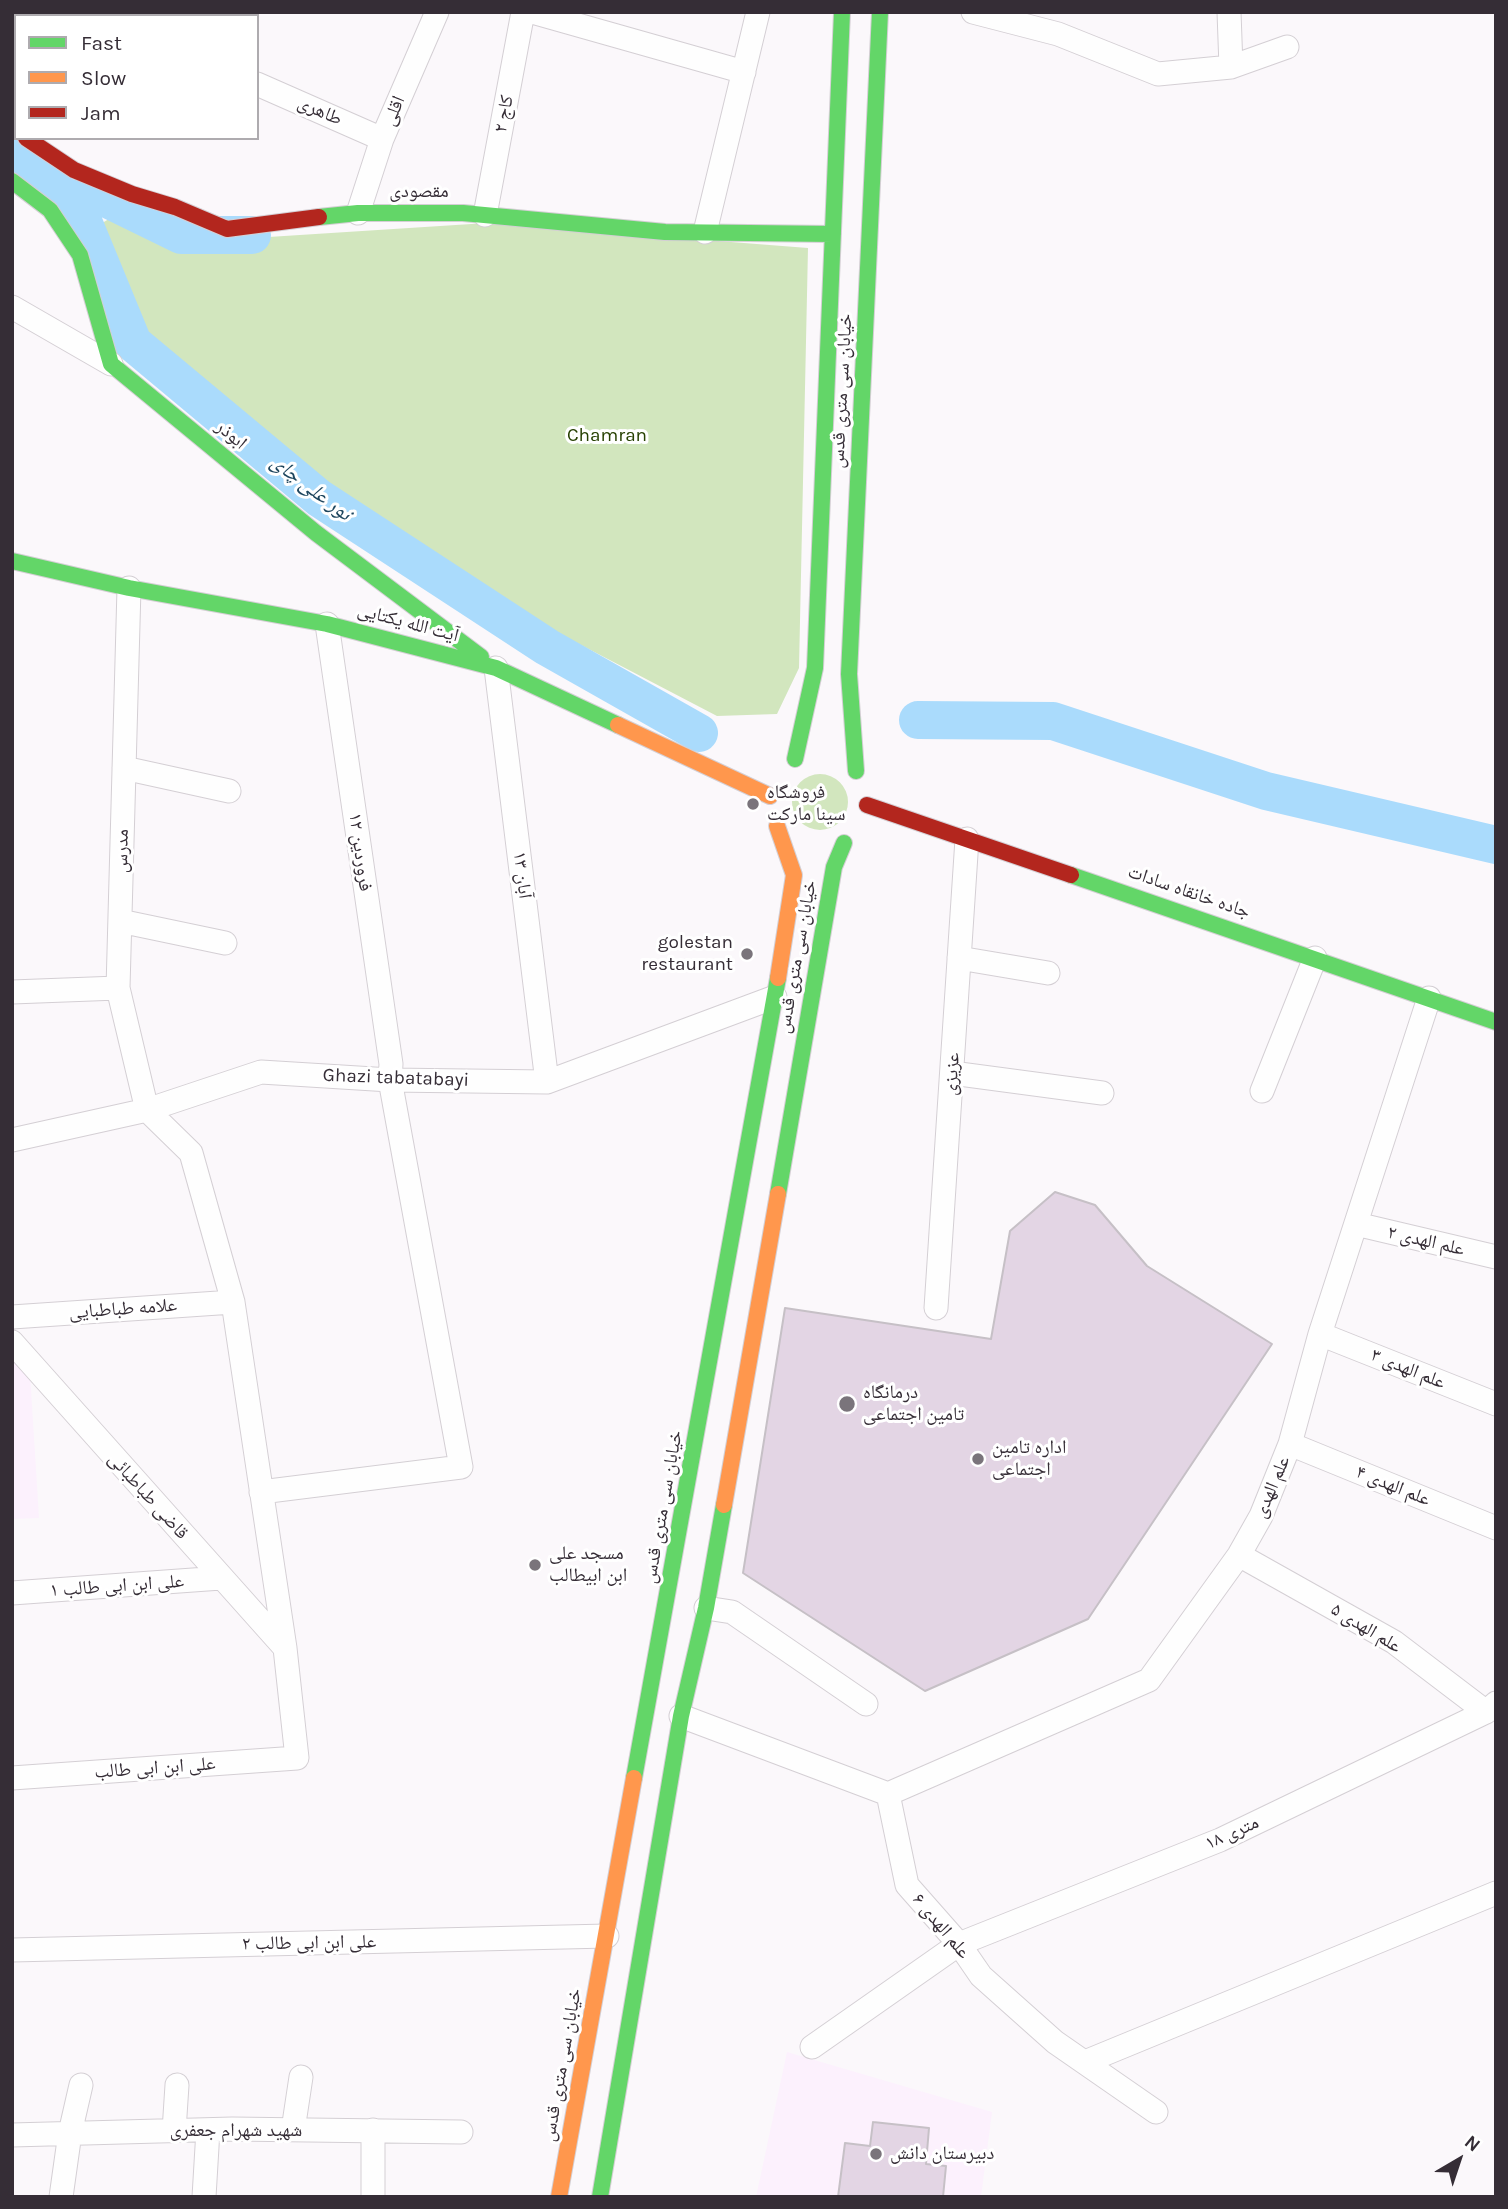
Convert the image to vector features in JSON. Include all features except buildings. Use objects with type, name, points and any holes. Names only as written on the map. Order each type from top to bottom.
[{"type":"main road","name":"خیابان سی متری قدس","points":[[600,2197],[681,1716],[706,1608],[704,1507],[794,875],[771,811],[786,772],[815,668],[842,12]]},
{"type":"main road","name":"خیابان سی متری قدس","points":[[863,800],[849,674],[880,12]]},
{"type":"main road","name":"مقصودی","points":[[29,140],[74,170],[227,229],[358,213],[485,215],[665,232],[833,234]]},
{"type":"main road","points":[[12,181],[50,211],[80,255],[111,364]]},
{"type":"main road","name":"ابوذر","points":[[111,364],[316,533],[496,668]]},
{"type":"main road","name":"آیت الله یکتایی","points":[[12,561],[129,588],[327,624],[496,668],[786,772]]},
{"type":"main road","name":"جاده خانقاه سادات","points":[[834,755],[863,800],[967,839],[1496,1022]]},
{"type":"main road","points":[[822,849],[830,849],[844,843],[863,800]]},
{"type":"main road","points":[[776,826],[786,838],[800,846]]},
{"type":"main road","name":"خیابان سی متری قدس","points":[[559,2197],[607,1936],[704,1507],[834,867],[844,843]]},
{"type":"street","name":"اقلی","points":[[358,213],[382,139],[437,12]]},
{"type":"street","name":"کاج ۲","points":[[485,215],[523,12]]},
{"type":"street","points":[[532,12],[744,72]]},
{"type":"street","points":[[705,232],[758,12]]},
{"type":"street","points":[[973,12],[1058,34],[1158,74],[1231,67],[1287,47]]},
{"type":"street","points":[[1229,12],[1231,67]]},
{"type":"street","name":"طاهری","points":[[259,85],[382,139]]},
{"type":"street","points":[[12,307],[111,364]]},
{"type":"street","name":"مدرس","points":[[129,588],[118,988],[147,1110]]},
{"type":"street","name":"۱۲ فروردین","points":[[261,1492],[461,1467],[390,1080],[391,1064],[327,624]]},
{"type":"street","name":"۱۳ آبان","points":[[496,668],[547,1082]]},
{"type":"street","points":[[124,768],[229,792]]},
{"type":"street","name":"عزیزی","points":[[936,1308],[967,839]]},
{"type":"street","points":[[120,921],[225,943]]},
{"type":"street","points":[[960,958],[1048,973]]},
{"type":"street","points":[[1262,1091],[1315,958]]},
{"type":"street","points":[[12,992],[118,988]]},
{"type":"street","name":"Ghazi tabatabayi","points":[[12,1140],[147,1110],[261,1072],[390,1080],[547,1082],[775,997]]},
{"type":"street","name":"علم الهدی","points":[[888,1794],[1149,1680],[1239,1555],[1261,1516],[1290,1444],[1320,1334],[1429,998]]},
{"type":"street","points":[[952,1073],[1102,1093]]},
{"type":"street","points":[[147,1110],[191,1153],[233,1302],[285,1648]]},
{"type":"street","name":"علم الهدی ۲","points":[[1356,1224],[1496,1257]]},
{"type":"street","name":"علامه طباطبایی","points":[[12,1317],[233,1302]]},
{"type":"street","name":"علم الهدی ۳","points":[[1320,1334],[1496,1404]]},
{"type":"street","name":"قاضی طباطبائی","points":[[12,1342],[285,1648]]},
{"type":"street","name":"علم الهدی ۴","points":[[1290,1444],[1496,1528]]},
{"type":"street","name":"علم الهدی ۵","points":[[1239,1555],[1394,1642],[1491,1708]]},
{"type":"street","name":"علی ابن ابی طالب ۱","points":[[12,1593],[221,1578]]},
{"type":"street","points":[[706,1608],[732,1612],[866,1704]]},
{"type":"street","name":"علی ابن ابی طالب","points":[[12,1778],[297,1758],[285,1648]]},
{"type":"street","name":"۱۸ متری","points":[[812,2048],[959,1944],[1220,1840],[1491,1708]]},
{"type":"street","points":[[681,1716],[888,1794]]},
{"type":"street","name":"علم الهدی ۶","points":[[888,1794],[907,1885],[959,1944],[981,1976],[1055,2042],[1156,2112]]},
{"type":"street","points":[[1085,2062],[1496,1893]]},
{"type":"street","name":"علی ابن ابی طالب ۲","points":[[12,1950],[607,1936]]},
{"type":"street","points":[[293,2130],[301,2077]]},
{"type":"street","points":[[61,2197],[70,2133],[81,2085]]},
{"type":"street","points":[[174,2131],[177,2085]]},
{"type":"street","points":[[204,2197],[208,2130]]},
{"type":"street","name":"شهید شهرام جعفری","points":[[12,2134],[208,2130],[461,2132]]},
{"type":"street","points":[[373,2130],[373,2197]]},
{"type":"shaded area","points":[[12,1354],[30,1373],[39,1518],[12,1519]]},
{"type":"shaded area","name":"دبیرستان دانش","points":[[787,2052],[992,2112],[981,2197],[756,2197]]},
{"type":"green space","name":"Chamran","points":[[122,211],[186,216],[253,238],[487,223],[808,248],[799,668],[777,714],[717,716],[441,572],[151,348],[99,225]]},
{"type":"green space","points":[[820,774],[831,776],[840,782],[846,791],[846,813],[840,822],[831,828],[820,830],[809,828],[800,822],[794,813],[792,802],[794,791],[800,782],[809,776]]},
{"type":"waterway","name":"نور علی چای","points":[[12,154],[39,169],[82,219],[133,343],[319,498],[547,647],[699,733]]},
{"type":"waterway","points":[[89,190],[181,235],[252,235]]},
{"type":"waterway","points":[[918,720],[1053,721],[1266,791],[1496,845]]},
{"type":"traffic: fast","points":[[795,759],[815,668],[842,12]]},
{"type":"traffic: fast","points":[[856,771],[849,674],[880,12]]},
{"type":"traffic: fast","points":[[12,181],[50,210],[80,255],[111,364],[316,533],[481,657]]},
{"type":"traffic: fast","points":[[319,217],[358,213],[463,213],[665,232],[833,234]]},
{"type":"traffic: fast","points":[[12,561],[129,588],[327,624],[496,668],[618,725]]},
{"type":"traffic: fast","points":[[778,1194],[834,867],[844,843]]},
{"type":"traffic: fast","points":[[1071,875],[1496,1022]]},
{"type":"traffic: fast","points":[[634,1778],[778,978]]},
{"type":"traffic: fast","points":[[600,2197],[681,1716],[706,1608],[724,1505]]},
{"type":"traffic: slow","points":[[618,725],[770,796]]},
{"type":"traffic: slow","points":[[777,826],[794,875],[778,978]]},
{"type":"traffic: slow","points":[[724,1505],[778,1194]]},
{"type":"traffic: slow","points":[[559,2197],[634,1778]]},
{"type":"traffic: jam","points":[[29,140],[74,170],[227,229],[319,217]]},
{"type":"traffic: jam","points":[[867,805],[1071,875]]},
{"type":"place","name":"فروشگاه سینا مارکت","points":[[753,804]]},
{"type":"place","name":"golestan restaurant","points":[[747,954]]},
{"type":"place","name":"درمانگاه تامین اجتماعی","points":[[847,1404]]},
{"type":"place","name":"اداره تامین اجتماعی","points":[[978,1459]]},
{"type":"place","name":"مسجد علی ابن ابیطالب","points":[[535,1565]]},
{"type":"place","name":"دبیرستان دانش","points":[[876,2154]]}]
